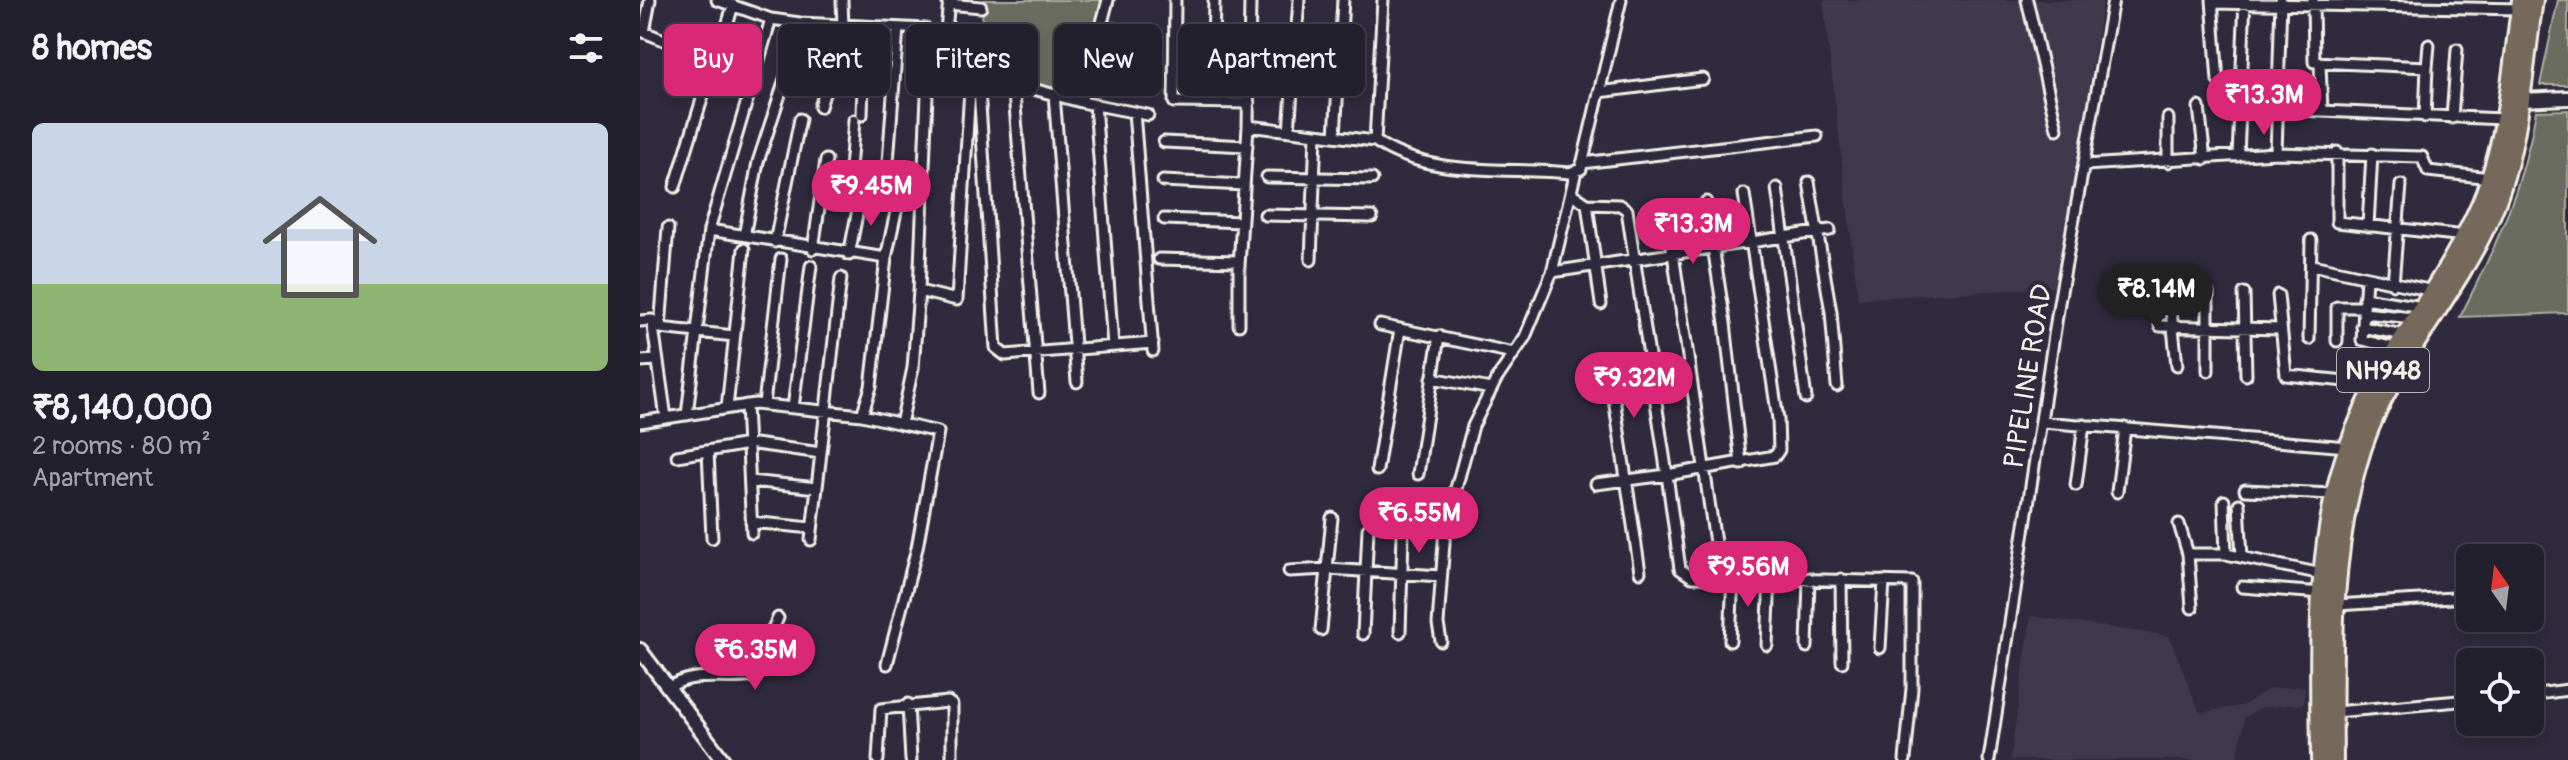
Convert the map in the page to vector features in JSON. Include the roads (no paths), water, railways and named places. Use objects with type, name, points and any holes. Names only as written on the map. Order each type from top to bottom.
[{"type":"highway","name":"NH948","points":[[2334,760],[2338,553],[2349,495],[2364,445],[2391,384],[2456,268],[2495,208],[2507,170],[2520,100],[2525,3]]},
{"type":"highway","name":"NH948","points":[[2320,760],[2322,574],[2333,494],[2348,447],[2375,384],[2433,291],[2456,268],[2465,236],[2490,178],[2525,3]]},
{"type":"street","points":[[650,0],[644,32],[664,42]]},
{"type":"street","points":[[717,0],[771,19],[803,24]]},
{"type":"street","points":[[842,0],[844,24]]},
{"type":"street","points":[[1102,24],[1108,0]]},
{"type":"street","points":[[1175,0],[1174,102],[1249,103]]},
{"type":"street","points":[[1212,102],[1214,0]]},
{"type":"street","points":[[1239,325],[1239,261],[1249,103],[1250,0]]},
{"type":"street","points":[[1289,131],[1299,0]]},
{"type":"street","points":[[1335,136],[1343,0]]},
{"type":"street","points":[[1375,141],[1383,0]]},
{"type":"street","points":[[1441,641],[1445,529],[1473,426],[1491,389],[1525,337],[1552,272],[1621,0]]},
{"type":"street","points":[[2027,0],[2057,129]]},
{"type":"street","name":"PIPELINE ROAD","points":[[1989,760],[2113,0]]},
{"type":"street","points":[[947,24],[949,2],[981,7]]},
{"type":"street","points":[[2218,81],[2212,2],[2525,3]]},
{"type":"street","points":[[2238,156],[2245,2]]},
{"type":"street","points":[[2276,153],[2281,2]]},
{"type":"street","points":[[2313,2],[2313,57],[2320,64],[2322,111]]},
{"type":"street","points":[[726,24],[733,5]]},
{"type":"street","points":[[687,415],[709,230],[771,19]]},
{"type":"street","points":[[890,28],[906,28]]},
{"type":"street","points":[[887,176],[898,28]]},
{"type":"street","points":[[2425,117],[2429,45]]},
{"type":"street","points":[[2452,118],[2457,49]]},
{"type":"street","points":[[2320,64],[2427,67]]},
{"type":"street","points":[[1599,92],[1703,79]]},
{"type":"street","points":[[1038,89],[1054,94]]},
{"type":"street","points":[[675,187],[703,96]]},
{"type":"street","points":[[747,236],[745,231],[758,162],[780,96]]},
{"type":"street","points":[[820,107],[823,96]]},
{"type":"street","points":[[860,96],[849,167],[900,179],[903,186],[886,258],[871,387],[862,415]]},
{"type":"street","points":[[901,424],[913,368],[927,96]]},
{"type":"street","points":[[919,291],[957,300],[970,96]]},
{"type":"street","points":[[979,96],[996,348],[1005,355],[1113,346],[1153,347],[1134,112]]},
{"type":"street","points":[[1014,96],[1039,393]]},
{"type":"street","points":[[1054,96],[1077,382]]},
{"type":"street","points":[[1061,96],[1148,115]]},
{"type":"street","points":[[1081,102],[1083,96]]},
{"type":"street","points":[[2520,100],[2568,98]]},
{"type":"street","points":[[1095,104],[1113,346]]},
{"type":"street","points":[[2199,107],[2205,159]]},
{"type":"street","points":[[2276,109],[2503,119]]},
{"type":"street","points":[[2168,118],[2168,162]]},
{"type":"street","points":[[775,242],[800,119]]},
{"type":"street","points":[[1248,126],[1375,141],[1391,152],[1446,167],[1579,167],[1817,136]]},
{"type":"street","points":[[1311,260],[1316,134]]},
{"type":"street","points":[[1164,142],[1247,146]]},
{"type":"street","points":[[2085,165],[2337,152],[2422,157],[2428,171],[2490,178]]},
{"type":"street","points":[[2337,152],[2335,218],[2368,226],[2465,236]]},
{"type":"street","points":[[2368,226],[2372,154]]},
{"type":"street","points":[[813,249],[826,160]]},
{"type":"street","points":[[1267,177],[1372,179]]},
{"type":"street","points":[[1163,181],[1244,185]]},
{"type":"street","points":[[1809,182],[1837,386]]},
{"type":"street","points":[[2393,284],[2401,185]]},
{"type":"street","points":[[1777,188],[1806,398]]},
{"type":"street","points":[[1571,193],[1587,204],[1625,207],[1680,569],[1692,577],[1912,582],[1912,688],[1905,760]]},
{"type":"street","points":[[849,255],[861,194]]},
{"type":"street","points":[[1596,484],[1741,464],[1775,456],[1779,450],[1778,419],[1744,194]]},
{"type":"street","points":[[1706,202],[1741,464]]},
{"type":"street","points":[[1587,204],[1601,304]]},
{"type":"street","points":[[1667,212],[1720,577]]},
{"type":"street","points":[[1265,215],[1372,217]]},
{"type":"street","points":[[1164,219],[1242,222]]},
{"type":"street","points":[[668,228],[660,328],[734,336]]},
{"type":"street","points":[[709,230],[849,255],[886,258]]},
{"type":"street","points":[[1552,272],[1830,230]]},
{"type":"street","points":[[2309,339],[2311,240]]},
{"type":"street","points":[[727,408],[744,249]]},
{"type":"street","points":[[764,404],[781,259]]},
{"type":"street","points":[[1159,259],[1239,261]]},
{"type":"street","points":[[2312,265],[2433,291]]},
{"type":"street","points":[[793,408],[811,266]]},
{"type":"street","points":[[811,540],[841,278]]},
{"type":"street","points":[[2366,278],[2362,340],[2399,342]]},
{"type":"street","points":[[2169,292],[2177,365]]},
{"type":"street","points":[[2208,293],[2208,371]]},
{"type":"street","points":[[2244,293],[2246,375]]},
{"type":"street","points":[[2278,295],[2286,375],[2375,384]]},
{"type":"street","points":[[2337,341],[2337,307],[2364,306],[2419,313]]},
{"type":"street","points":[[640,321],[652,320],[666,418]]},
{"type":"street","points":[[1380,325],[1514,353]]},
{"type":"street","points":[[2160,326],[2280,329]]},
{"type":"street","points":[[2362,327],[2399,342]]},
{"type":"street","points":[[1377,470],[1400,329]]},
{"type":"street","points":[[1418,474],[1439,336]]},
{"type":"street","points":[[640,361],[657,360]]},
{"type":"street","points":[[1609,365],[1640,572]]},
{"type":"street","points":[[1432,378],[1491,389]]},
{"type":"street","points":[[640,422],[764,404],[862,415],[939,434],[917,548],[887,664]]},
{"type":"street","points":[[746,405],[751,444],[752,533]]},
{"type":"street","points":[[2042,422],[2348,447]]},
{"type":"street","points":[[2076,485],[2084,425]]},
{"type":"street","points":[[2117,492],[2125,428]]},
{"type":"street","points":[[677,456],[751,444],[821,453]]},
{"type":"street","points":[[708,451],[712,538]]},
{"type":"street","points":[[750,481],[817,488]]},
{"type":"street","points":[[2245,490],[2333,494]]},
{"type":"street","points":[[2224,501],[2226,554]]},
{"type":"street","points":[[2239,504],[2242,557]]},
{"type":"street","points":[[1321,630],[1332,518]]},
{"type":"street","points":[[751,522],[812,528]]},
{"type":"street","points":[[2179,524],[2188,554],[2192,608]]},
{"type":"street","points":[[1363,634],[1368,529]]},
{"type":"street","points":[[1400,632],[1403,534]]},
{"type":"street","points":[[2188,554],[2226,554],[2322,574]]},
{"type":"street","points":[[1289,571],[1328,569],[1441,576]]},
{"type":"street","points":[[1730,641],[1733,576]]},
{"type":"street","points":[[1767,645],[1770,577]]},
{"type":"street","points":[[1807,647],[1809,578]]},
{"type":"street","points":[[1841,579],[1842,662]]},
{"type":"street","points":[[1880,648],[1884,581]]},
{"type":"street","points":[[2242,587],[2322,593]]},
{"type":"street","points":[[2336,605],[2456,598]]},
{"type":"street","points":[[668,688],[683,680],[699,677],[752,676],[778,618]]},
{"type":"street","points":[[640,650],[723,760]]},
{"type":"street","points":[[2544,693],[2568,690]]},
{"type":"street","points":[[2335,712],[2456,701]]},
{"type":"street","points":[[878,760],[878,714],[881,709],[948,702],[952,705],[952,760]]},
{"type":"street","points":[[908,704],[911,760]]}]
